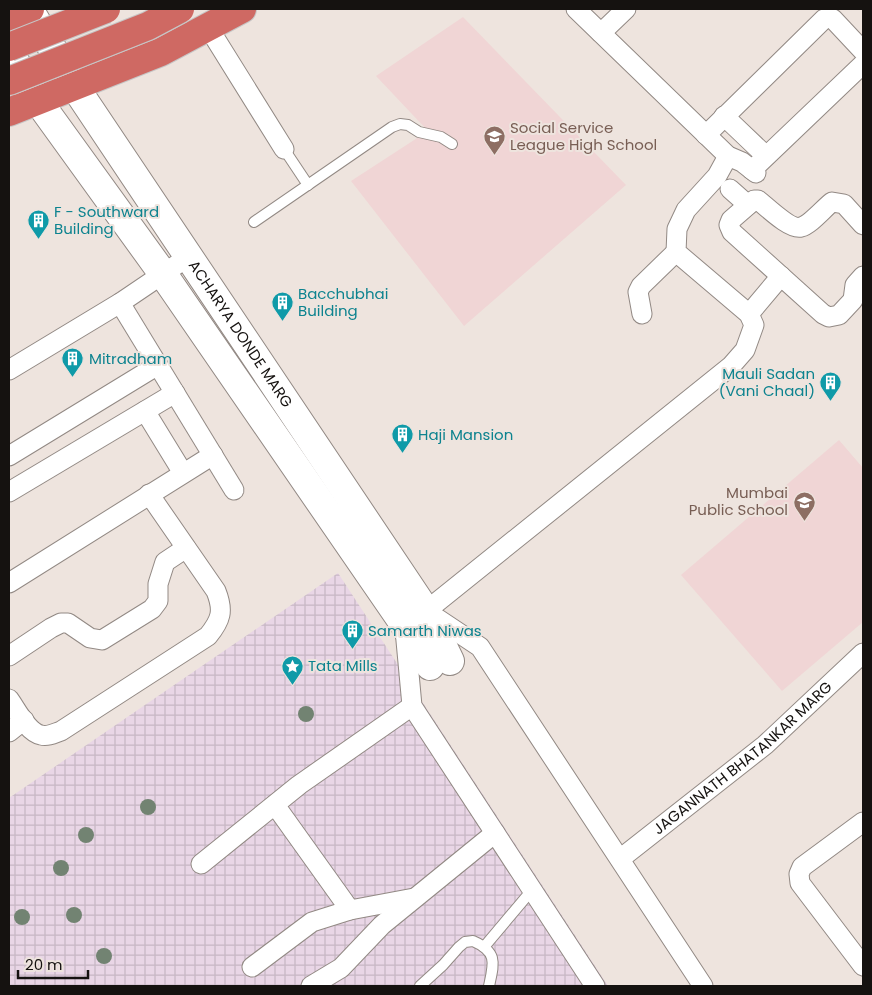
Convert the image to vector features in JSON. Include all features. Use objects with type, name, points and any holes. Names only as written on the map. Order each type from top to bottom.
[{"type":"highway","points":[[9,18],[29,9]]},
{"type":"highway","points":[[89,9],[115,72]]},
{"type":"highway","points":[[9,49],[106,9]]},
{"type":"highway","points":[[9,81],[148,26],[180,9]]},
{"type":"highway","points":[[9,112],[115,72],[161,52],[242,9]]},
{"type":"main road","name":"ACHARYA DONDE MARG","points":[[29,9],[75,87],[188,257],[415,617],[440,664]]},
{"type":"main road","name":"ACHARYA DONDE MARG","points":[[9,49],[38,101],[415,617]]},
{"type":"street","points":[[576,9],[728,156],[742,162],[754,172],[766,156],[863,64]]},
{"type":"street","points":[[601,33],[626,9]]},
{"type":"street","points":[[706,134],[824,19],[829,17],[833,19],[863,51]]},
{"type":"street","points":[[208,27],[284,149]]},
{"type":"street","points":[[724,116],[766,156]]},
{"type":"street","points":[[642,314],[638,292],[641,286],[676,252],[677,229],[686,210],[723,183],[728,156]]},
{"type":"street","points":[[723,183],[748,205]]},
{"type":"street","points":[[863,225],[844,204],[832,202],[800,228],[792,226],[758,200],[754,200],[748,205],[731,220],[729,225],[732,232],[823,314],[829,317],[839,315],[853,300],[855,285],[863,276]]},
{"type":"street","points":[[595,986],[412,706],[415,617],[732,366],[746,350],[754,325],[748,314],[676,252]]},
{"type":"street","points":[[9,370],[120,303],[188,257]]},
{"type":"street","points":[[748,314],[781,276]]},
{"type":"street","points":[[120,303],[234,490]]},
{"type":"street","points":[[9,456],[158,365]]},
{"type":"street","points":[[9,492],[175,393]]},
{"type":"street","points":[[145,411],[183,473]]},
{"type":"street","points":[[9,583],[213,455]]},
{"type":"street","points":[[9,699],[31,730],[42,735],[51,735],[61,731],[208,636],[215,628],[221,614],[221,604],[216,592],[149,494]]},
{"type":"street","points":[[9,656],[61,623],[68,623],[90,638],[102,640],[152,609],[158,601],[158,584],[165,562],[186,548]]},
{"type":"street","points":[[415,617],[480,647],[703,986]]},
{"type":"street","name":"JAGANNATH BHATANKAR MARG","points":[[620,859],[766,744],[863,653]]},
{"type":"street","points":[[201,864],[299,785],[412,706]]},
{"type":"street","points":[[9,732],[24,720]]},
{"type":"street","points":[[275,805],[350,910]]},
{"type":"street","points":[[863,822],[802,867],[799,874],[800,883],[863,966]]},
{"type":"street","points":[[311,986],[341,968],[382,926],[495,833]]},
{"type":"street","points":[[252,967],[312,922],[350,910],[416,898]]},
{"type":"lane","points":[[254,222],[392,127],[400,124],[408,125],[427,135],[441,137],[452,144]]},
{"type":"lane","points":[[284,149],[308,185]]},
{"type":"lane","points":[[484,947],[532,890]]},
{"type":"lane","points":[[420,986],[465,942],[473,941],[491,953],[494,962],[489,986]]},
{"type":"shaded area","name":"Social Service League High School","points":[[463,17],[626,185],[464,326],[351,181],[428,131],[376,76]]},
{"type":"shaded area","name":"Mumbai Public School","points":[[839,440],[863,468],[863,622],[782,691],[681,575]]},
{"type":"shaded area","name":"Tata Mills","points":[[338,573],[608,986],[9,986],[9,798]]},
{"type":"place","name":"Social Service League High School","points":[[494,156]]},
{"type":"place","name":"F - Southward Building","points":[[38,240]]},
{"type":"place","name":"Bacchubhai Building","points":[[282,322]]},
{"type":"place","name":"Mitradham","points":[[73,378]]},
{"type":"place","name":"Mauli Sadan (Vani Chaal)","points":[[831,402]]},
{"type":"place","name":"Haji Mansion","points":[[402,454]]},
{"type":"place","name":"Mumbai Public School","points":[[804,521]]},
{"type":"place","name":"Samarth Niwas","points":[[352,650]]},
{"type":"place","name":"Tata Mills","points":[[292,685]]}]
